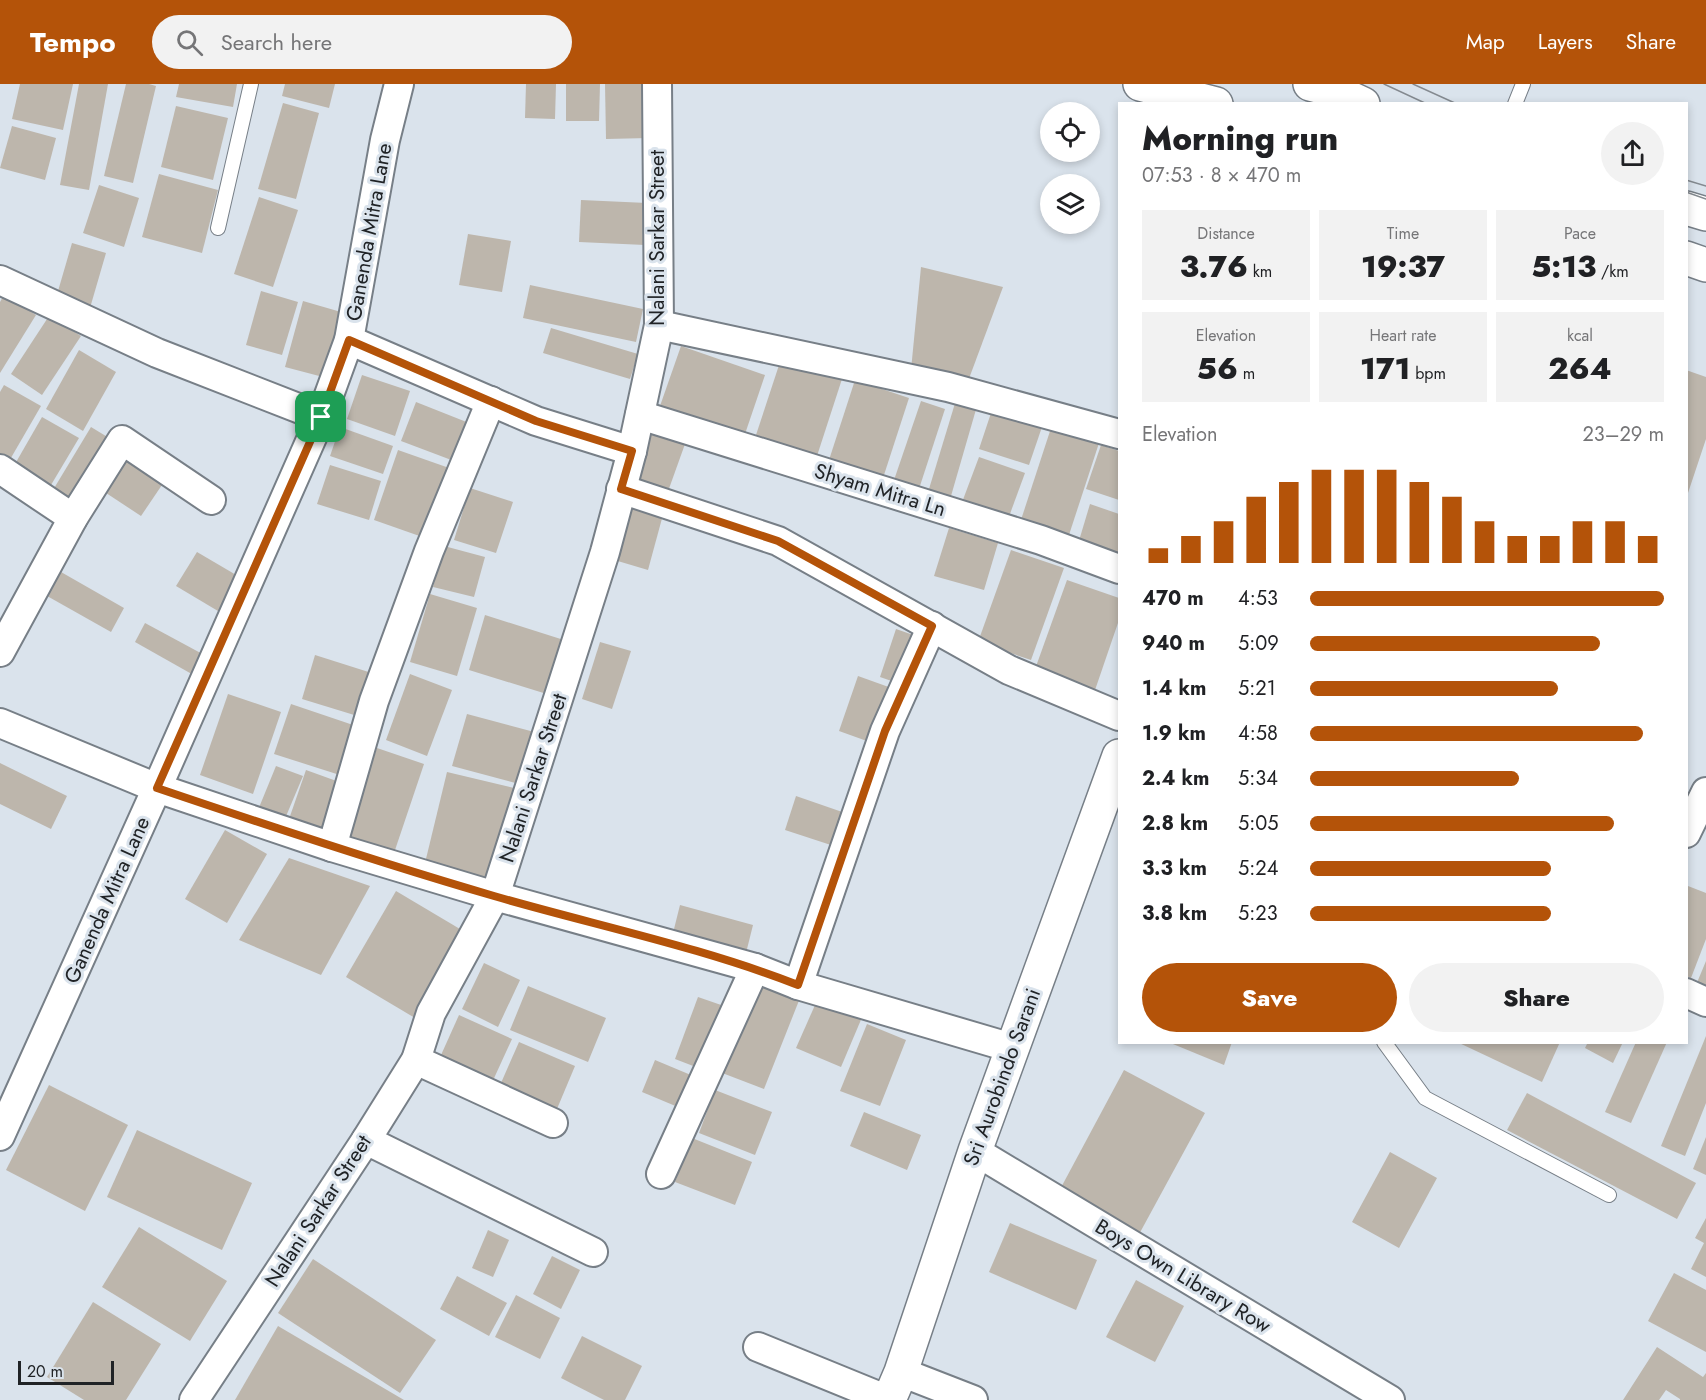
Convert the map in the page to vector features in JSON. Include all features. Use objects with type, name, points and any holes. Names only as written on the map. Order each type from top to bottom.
[{"type":"main road","points":[[1140,84],[1208,102]]},
{"type":"main road","points":[[1362,102],[1366,84]]},
{"type":"main road","points":[[1327,90],[1359,102]]},
{"type":"main road","points":[[1688,209],[1706,214]]},
{"type":"main road","points":[[1688,259],[1706,265]]},
{"type":"main road","name":"Sri Aurobindo Sarani","points":[[893,1390],[975,1151],[1118,759]]},
{"type":"street","name":"Ganenda Mitra Lane","points":[[0,1136],[321,417],[349,340],[385,140],[399,84]]},
{"type":"street","name":"Nalani Sarkar Street","points":[[194,1400],[366,1140],[416,1060],[431,1013],[495,896],[605,552],[632,451],[659,325],[657,84]]},
{"type":"street","points":[[0,280],[157,354],[321,417]]},
{"type":"street","points":[[659,325],[948,387],[1118,434]]},
{"type":"street","points":[[349,340],[536,421],[632,451]]},
{"type":"street","points":[[332,847],[374,701],[429,551],[491,402]]},
{"type":"street","name":"Shyam Mitra Ln","points":[[640,415],[1041,540],[1118,569]]},
{"type":"street","points":[[0,652],[73,518],[122,440],[211,500]]},
{"type":"street","points":[[0,469],[73,518]]},
{"type":"street","points":[[621,489],[778,541],[1010,670],[1118,716]]},
{"type":"street","points":[[798,985],[885,731],[932,626]]},
{"type":"street","points":[[0,723],[157,788],[332,847],[495,896],[755,968],[798,985],[1012,1048]]},
{"type":"street","points":[[1688,829],[1706,792]]},
{"type":"street","points":[[661,1174],[755,968]]},
{"type":"street","points":[[1688,994],[1706,1002]]},
{"type":"street","points":[[416,1060],[553,1123]]},
{"type":"street","points":[[366,1140],[592,1252]]},
{"type":"street","name":"Boys Own Library Row","points":[[975,1151],[1390,1400]]},
{"type":"street","points":[[758,1347],[893,1390],[974,1400]]},
{"type":"lane","points":[[218,228],[251,84]]},
{"type":"lane","points":[[1516,102],[1523,84]]},
{"type":"lane","points":[[1385,1044],[1425,1098],[1609,1195]]},
{"type":"building","points":[[20,84],[73,84],[63,130],[12,119]]},
{"type":"building","points":[[79,84],[108,84],[89,190],[60,185]]},
{"type":"building","points":[[126,84],[156,86],[133,183],[104,176]]},
{"type":"building","points":[[179,84],[237,84],[233,107],[176,97]]},
{"type":"building","points":[[285,84],[335,84],[329,108],[282,96]]},
{"type":"building","points":[[526,84],[556,84],[555,119],[525,118]]},
{"type":"building","points":[[566,84],[600,84],[599,121],[566,121]]},
{"type":"building","points":[[605,84],[648,84],[649,138],[606,139]]},
{"type":"building","points":[[283,103],[319,113],[296,199],[258,189]]},
{"type":"building","points":[[176,106],[228,118],[213,180],[161,167]]},
{"type":"building","points":[[12,126],[56,138],[45,180],[0,168]]},
{"type":"building","points":[[159,174],[218,190],[202,253],[142,237]]},
{"type":"building","points":[[99,185],[139,198],[124,247],[83,233]]},
{"type":"building","points":[[259,197],[298,210],[273,287],[234,274]]},
{"type":"building","points":[[581,200],[647,203],[645,245],[579,242]]},
{"type":"building","points":[[468,234],[511,241],[502,292],[459,285]]},
{"type":"building","points":[[72,243],[106,253],[90,308],[56,298]]},
{"type":"building","points":[[921,267],[1003,287],[967,384],[911,370]]},
{"type":"building","points":[[530,285],[643,309],[636,342],[523,318]]},
{"type":"building","points":[[261,291],[298,302],[282,355],[246,345]]},
{"type":"building","points":[[4,295],[36,315],[0,373],[0,302]]},
{"type":"building","points":[[303,301],[341,312],[323,377],[285,367]]},
{"type":"building","points":[[49,316],[81,336],[42,395],[11,374]]},
{"type":"building","points":[[551,328],[638,354],[630,379],[543,353]]},
{"type":"building","points":[[681,346],[765,375],[745,434],[660,406]]},
{"type":"building","points":[[79,350],[116,372],[83,431],[46,409]]},
{"type":"building","points":[[781,359],[842,379],[816,459],[755,438]]},
{"type":"building","points":[[1688,371],[1706,377],[1706,439],[1688,493]]},
{"type":"building","points":[[362,375],[410,391],[395,436],[347,419]]},
{"type":"building","points":[[855,380],[909,398],[883,478],[829,460]]},
{"type":"building","points":[[4,385],[41,406],[8,463],[0,459],[0,392]]},
{"type":"building","points":[[956,400],[977,406],[951,496],[929,489]]},
{"type":"building","points":[[921,401],[945,409],[918,492],[893,483]]},
{"type":"building","points":[[416,402],[469,423],[454,461],[401,441]]},
{"type":"building","points":[[993,407],[1043,424],[1029,465],[979,449]]},
{"type":"building","points":[[42,417],[79,438],[51,485],[15,464]]},
{"type":"building","points":[[1052,425],[1100,440],[1067,541],[1019,526]]},
{"type":"building","points":[[91,427],[114,441],[77,503],[53,490]]},
{"type":"building","points":[[340,427],[393,446],[383,474],[330,456]]},
{"type":"building","points":[[652,432],[685,444],[666,497],[633,485]]},
{"type":"building","points":[[1101,445],[1118,451],[1118,500],[1086,489]]},
{"type":"building","points":[[122,450],[166,479],[141,516],[97,487]]},
{"type":"building","points":[[398,450],[452,469],[428,539],[374,520]]},
{"type":"building","points":[[979,457],[1025,473],[1007,522],[961,505]]},
{"type":"building","points":[[330,465],[381,481],[369,520],[317,504]]},
{"type":"building","points":[[470,488],[513,502],[496,553],[454,540]]},
{"type":"building","points":[[627,501],[664,511],[648,570],[611,559]]},
{"type":"building","points":[[1090,504],[1118,514],[1118,557],[1078,544]]},
{"type":"building","points":[[949,528],[998,543],[984,590],[934,576]]},
{"type":"building","points":[[444,546],[485,557],[474,597],[433,587]]},
{"type":"building","points":[[1011,550],[1064,568],[1031,660],[978,642]]},
{"type":"building","points":[[197,552],[243,579],[223,614],[176,586]]},
{"type":"building","points":[[54,568],[124,608],[111,632],[40,592]]},
{"type":"building","points":[[1067,580],[1118,598],[1118,623],[1094,693],[1034,672]]},
{"type":"building","points":[[430,594],[477,608],[457,676],[410,662]]},
{"type":"building","points":[[485,615],[567,641],[550,695],[469,670]]},
{"type":"building","points":[[145,623],[208,657],[197,677],[135,642]]},
{"type":"building","points":[[896,629],[919,637],[903,685],[880,677]]},
{"type":"building","points":[[600,642],[631,651],[612,709],[582,699]]},
{"type":"building","points":[[315,655],[378,675],[364,718],[302,699]]},
{"type":"building","points":[[410,674],[452,690],[427,756],[386,740]]},
{"type":"building","points":[[858,676],[897,690],[878,745],[839,731]]},
{"type":"building","points":[[228,694],[281,712],[253,794],[200,775]]},
{"type":"building","points":[[291,704],[362,728],[346,777],[274,754]]},
{"type":"building","points":[[467,714],[538,733],[523,785],[452,766]]},
{"type":"building","points":[[377,748],[424,764],[393,856],[346,840]]},
{"type":"building","points":[[0,763],[67,796],[51,829],[0,804]]},
{"type":"building","points":[[276,766],[303,776],[284,821],[258,810]]},
{"type":"building","points":[[306,770],[342,783],[326,835],[288,822]]},
{"type":"building","points":[[447,772],[518,789],[496,880],[425,863]]},
{"type":"building","points":[[796,796],[848,814],[837,847],[785,830]]},
{"type":"building","points":[[225,830],[267,854],[227,923],[185,899]]},
{"type":"building","points":[[289,858],[370,886],[321,975],[239,940]]},
{"type":"building","points":[[1688,886],[1706,893],[1706,939],[1691,978],[1688,977]]},
{"type":"building","points":[[396,891],[465,932],[415,1018],[346,977]]},
{"type":"building","points":[[680,905],[753,925],[746,953],[673,933]]},
{"type":"building","points":[[1706,961],[1706,989],[1696,985]]},
{"type":"building","points":[[484,963],[520,980],[498,1027],[462,1009]]},
{"type":"building","points":[[753,980],[800,998],[764,1089],[717,1071]]},
{"type":"building","points":[[528,986],[606,1018],[588,1062],[510,1030]]},
{"type":"building","points":[[819,996],[863,1015],[841,1067],[796,1048]]},
{"type":"building","points":[[698,997],[724,1006],[701,1069],[675,1059]]},
{"type":"building","points":[[459,1015],[512,1039],[490,1087],[437,1064]]},
{"type":"building","points":[[867,1024],[906,1040],[880,1106],[840,1091]]},
{"type":"building","points":[[1706,1036],[1706,1103],[1685,1156],[1661,1146]]},
{"type":"building","points":[[519,1042],[575,1066],[554,1116],[497,1092]]},
{"type":"building","points":[[1173,1044],[1231,1044],[1224,1065]]},
{"type":"building","points":[[1461,1044],[1559,1044],[1542,1082]]},
{"type":"building","points":[[1587,1044],[1622,1044],[1613,1063],[1585,1048]]},
{"type":"building","points":[[1635,1044],[1666,1044],[1631,1123],[1605,1112]]},
{"type":"building","points":[[655,1060],[698,1078],[685,1110],[642,1092]]},
{"type":"building","points":[[1124,1070],[1205,1113],[1137,1238],[1057,1195]]},
{"type":"building","points":[[49,1085],[128,1125],[85,1211],[6,1170]]},
{"type":"building","points":[[715,1090],[772,1112],[755,1155],[699,1133]]},
{"type":"building","points":[[1527,1093],[1696,1183],[1677,1219],[1507,1130]]},
{"type":"building","points":[[864,1112],[921,1135],[907,1170],[850,1146]]},
{"type":"building","points":[[137,1130],[252,1183],[222,1250],[107,1197]]},
{"type":"building","points":[[1706,1137],[1706,1175],[1693,1169]]},
{"type":"building","points":[[692,1138],[752,1162],[735,1205],[675,1182]]},
{"type":"building","points":[[1390,1152],[1437,1178],[1399,1248],[1352,1222]]},
{"type":"building","points":[[1706,1218],[1706,1277],[1691,1269],[1704,1243],[1695,1238]]},
{"type":"building","points":[[1010,1223],[1097,1260],[1076,1310],[989,1272]]},
{"type":"building","points":[[139,1227],[227,1281],[190,1341],[102,1287]]},
{"type":"building","points":[[488,1230],[509,1240],[493,1277],[472,1268]]},
{"type":"building","points":[[552,1256],[580,1270],[561,1309],[533,1294]]},
{"type":"building","points":[[313,1259],[436,1340],[400,1393],[278,1313]]},
{"type":"building","points":[[1674,1273],[1706,1290],[1706,1352],[1648,1321]]},
{"type":"building","points":[[457,1276],[507,1303],[489,1336],[440,1309]]},
{"type":"building","points":[[1136,1280],[1184,1306],[1155,1362],[1106,1337]]},
{"type":"building","points":[[516,1295],[560,1318],[540,1359],[495,1337]]},
{"type":"building","points":[[93,1302],[161,1344],[126,1400],[84,1400],[47,1377]]},
{"type":"building","points":[[278,1326],[404,1400],[235,1400]]},
{"type":"building","points":[[582,1336],[642,1366],[625,1400],[604,1400],[561,1378]]},
{"type":"building","points":[[1657,1347],[1703,1377],[1706,1373],[1706,1400],[1680,1400],[1666,1390],[1659,1400],[1623,1400]]},
{"type":"tram line","points":[[1384,84],[1423,102]]},
{"type":"tram line","points":[[1413,84],[1453,102]]},
{"type":"tram line","points":[[1688,181],[1706,186]]},
{"type":"tram line","points":[[1688,193],[1706,199]]},
{"type":"route","points":[[349,340],[536,421],[632,451],[621,489],[778,541],[932,626],[885,731],[798,985],[755,968],[495,896],[332,847],[157,788],[321,417],[349,340]]}]
